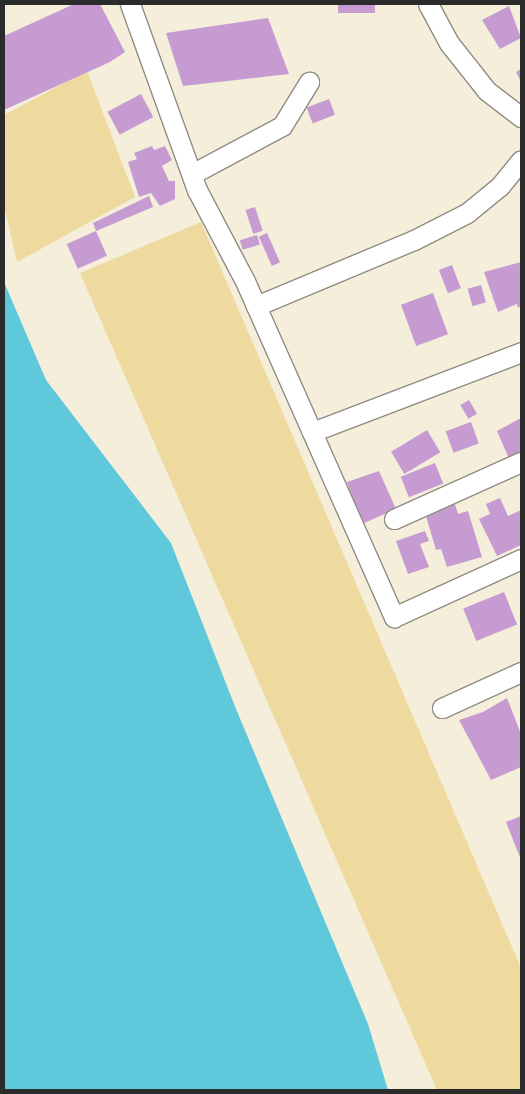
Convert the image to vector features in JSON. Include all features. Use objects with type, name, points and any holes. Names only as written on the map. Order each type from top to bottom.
[{"type":"street","points":[[130,4],[197,190],[256,306],[394,617],[521,559]]},
{"type":"street","points":[[428,4],[449,43],[487,91],[521,118]]},
{"type":"street","points":[[192,174],[282,126],[308,82]]},
{"type":"street","points":[[256,306],[414,240],[466,213],[500,186],[521,160]]},
{"type":"street","points":[[312,432],[521,352]]},
{"type":"street","points":[[394,519],[521,462]]},
{"type":"street","points":[[442,708],[521,672]]},
{"type":"sand","points":[[87,71],[135,197],[17,262],[4,205],[4,115]]},
{"type":"sand","points":[[201,222],[521,968],[521,1090],[437,1090],[80,273]]},
{"type":"water","points":[[4,282],[46,380],[171,543],[236,709],[368,1024],[388,1090],[4,1090]]},
{"type":"building","points":[[74,4],[100,4],[125,52],[110,62],[4,110],[4,36]]},
{"type":"building","points":[[338,4],[375,4],[375,13],[338,13]]},
{"type":"building","points":[[509,6],[521,38],[500,49],[482,20]]},
{"type":"building","points":[[268,18],[289,74],[183,86],[166,33]]},
{"type":"building","points":[[521,69],[521,82],[516,72]]},
{"type":"building","points":[[141,94],[153,117],[120,135],[107,112]]},
{"type":"building","points":[[329,99],[335,115],[313,123],[307,108]]},
{"type":"building","points":[[152,146],[154,150],[165,146],[172,160],[162,166],[169,181],[175,181],[175,199],[160,206],[151,193],[139,197],[128,162],[137,159],[134,153]]},
{"type":"building","points":[[149,196],[153,207],[96,231],[93,223]]},
{"type":"building","points":[[255,207],[263,231],[253,234],[245,210]]},
{"type":"building","points":[[96,231],[107,256],[78,269],[67,244]]},
{"type":"building","points":[[267,233],[280,262],[272,266],[259,237]]},
{"type":"building","points":[[257,235],[260,245],[243,250],[240,240]]},
{"type":"building","points":[[521,262],[521,306],[518,308],[517,304],[498,312],[484,272]]},
{"type":"building","points":[[452,265],[461,288],[448,293],[439,270]]},
{"type":"building","points":[[481,285],[486,302],[473,306],[468,289]]},
{"type":"building","points":[[433,293],[448,334],[416,346],[401,305]]},
{"type":"building","points":[[469,400],[477,414],[468,419],[460,405]]},
{"type":"building","points":[[521,418],[521,455],[510,461],[497,431]]},
{"type":"building","points":[[471,422],[479,444],[453,453],[446,431]]},
{"type":"building","points":[[427,430],[440,452],[404,474],[391,452]]},
{"type":"building","points":[[435,463],[443,483],[409,497],[401,477]]},
{"type":"building","points":[[379,471],[396,509],[362,524],[347,482]]},
{"type":"building","points":[[500,498],[508,516],[521,510],[521,545],[497,556],[479,519],[490,514],[486,504]]},
{"type":"building","points":[[455,504],[458,514],[468,511],[482,557],[447,567],[441,549],[436,550],[425,513]]},
{"type":"building","points":[[425,531],[429,541],[420,544],[429,567],[408,574],[396,541]]},
{"type":"building","points":[[504,592],[517,624],[476,641],[463,608]]},
{"type":"building","points":[[507,698],[521,734],[521,767],[491,780],[459,720],[483,712]]},
{"type":"building","points":[[521,816],[521,860],[506,822]]}]
